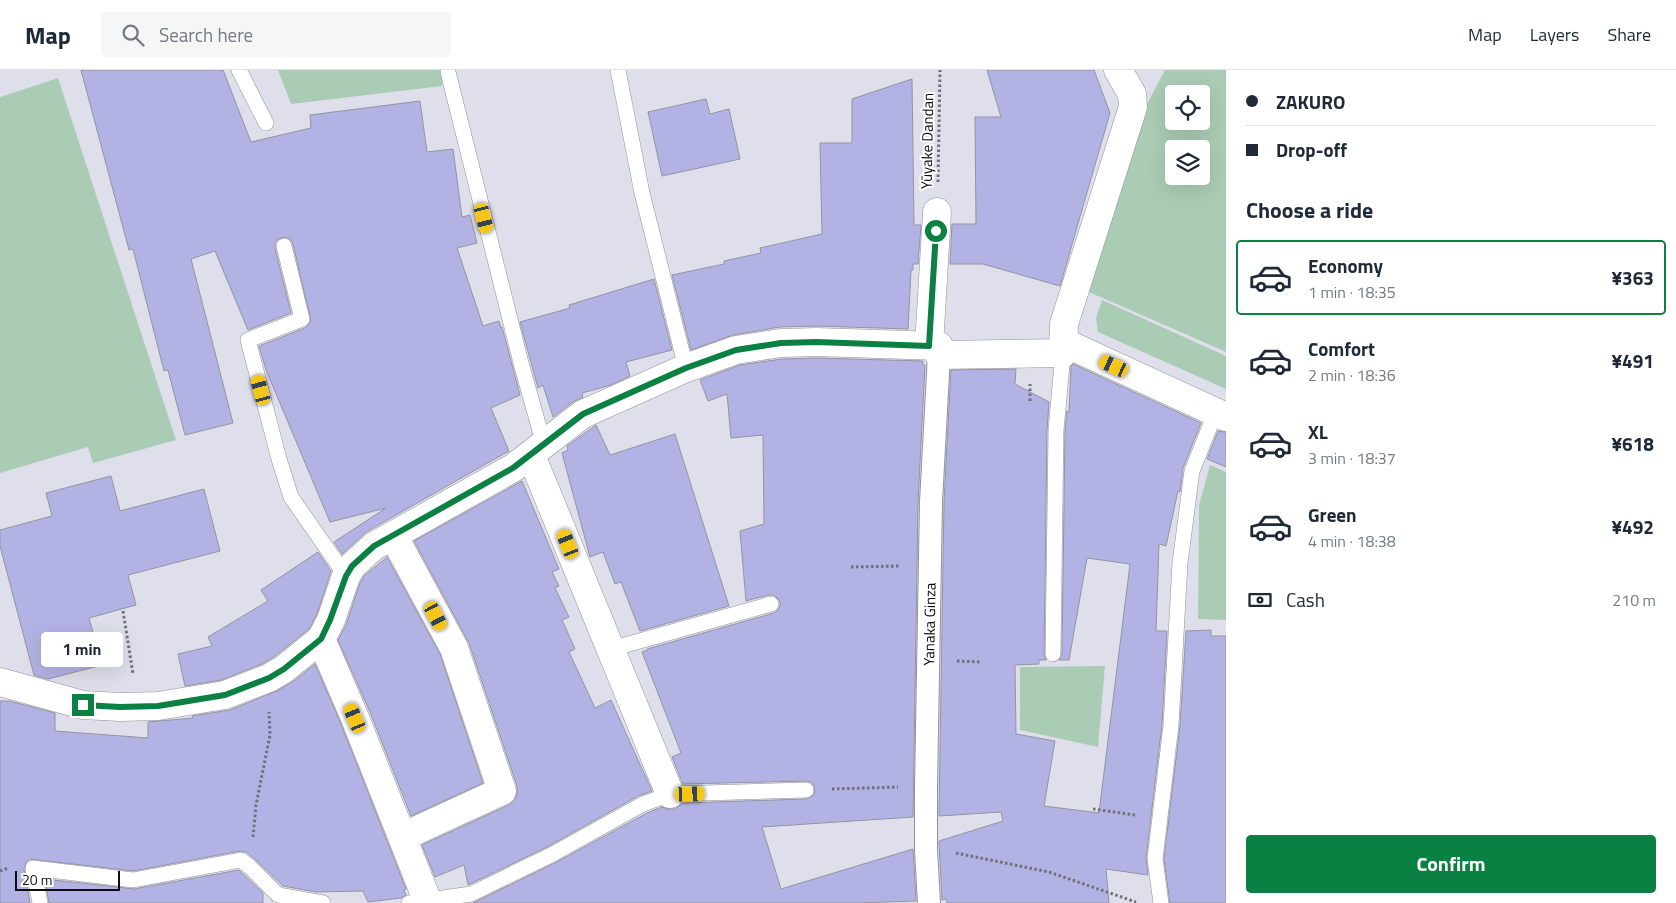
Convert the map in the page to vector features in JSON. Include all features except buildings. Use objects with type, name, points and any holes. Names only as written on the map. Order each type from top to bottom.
[{"type":"street","points":[[1063,348],[1064,324],[1133,107],[1132,94],[1118,70]]},
{"type":"street","name":"Yanaka Ginza","points":[[928,903],[926,786],[936,349],[937,212]]},
{"type":"street","points":[[0,682],[83,705],[138,707],[158,706],[225,695],[269,678],[284,669],[321,639],[346,576],[352,566],[374,546],[513,468],[583,414],[686,368],[736,350],[781,343],[816,342],[936,349],[1063,348],[1221,414]]},
{"type":"street","points":[[538,450],[611,649],[670,794]]},
{"type":"street","points":[[393,535],[454,648],[502,791],[402,836]]},
{"type":"street","points":[[321,639],[402,836],[418,901]]},
{"type":"lane","points":[[239,70],[266,123]]},
{"type":"lane","points":[[618,70],[642,193],[686,368]]},
{"type":"lane","points":[[448,72],[521,363],[538,450]]},
{"type":"lane","points":[[284,246],[302,318],[248,340],[290,497],[346,576]]},
{"type":"lane","points":[[1053,654],[1056,430],[1063,348]]},
{"type":"lane","points":[[1161,903],[1155,859],[1171,725],[1180,563],[1192,471],[1221,414]]},
{"type":"lane","points":[[611,649],[771,604]]},
{"type":"lane","points":[[418,901],[471,894],[551,855],[643,804],[670,794],[806,790]]},
{"type":"lane","points":[[40,903],[33,868],[133,880],[241,860],[278,895],[323,903]]},
{"type":"path","name":"Yūyake Dandan","points":[[937,212],[940,70]]},
{"type":"path","points":[[851,567],[930,565]]},
{"type":"path","points":[[123,611],[138,707]]},
{"type":"path","points":[[250,867],[256,805],[270,735],[269,678]]},
{"type":"path","points":[[806,790],[926,786]]},
{"type":"path","points":[[1093,809],[1160,820]]},
{"type":"path","points":[[926,850],[950,851],[1049,872],[1139,903]]},
{"type":"green space","points":[[278,70],[443,70],[442,86],[291,104]]},
{"type":"green space","points":[[1165,70],[1226,70],[1226,352],[1089,292],[1145,108]]},
{"type":"green space","points":[[58,78],[176,440],[93,463],[88,447],[0,473],[0,97]]},
{"type":"green space","points":[[1102,300],[1226,356],[1226,389],[1098,332],[1096,318]]},
{"type":"green space","points":[[1210,465],[1226,472],[1226,620],[1198,619],[1199,505]]},
{"type":"green space","points":[[1105,666],[1098,747],[1020,730],[1020,667]]},
{"type":"route","points":[[83,705],[120,707],[158,706],[225,695],[269,678],[284,669],[321,639],[346,576],[352,566],[374,546],[513,468],[583,414],[686,368],[736,350],[781,343],[816,342],[929,346],[936,231]]}]
